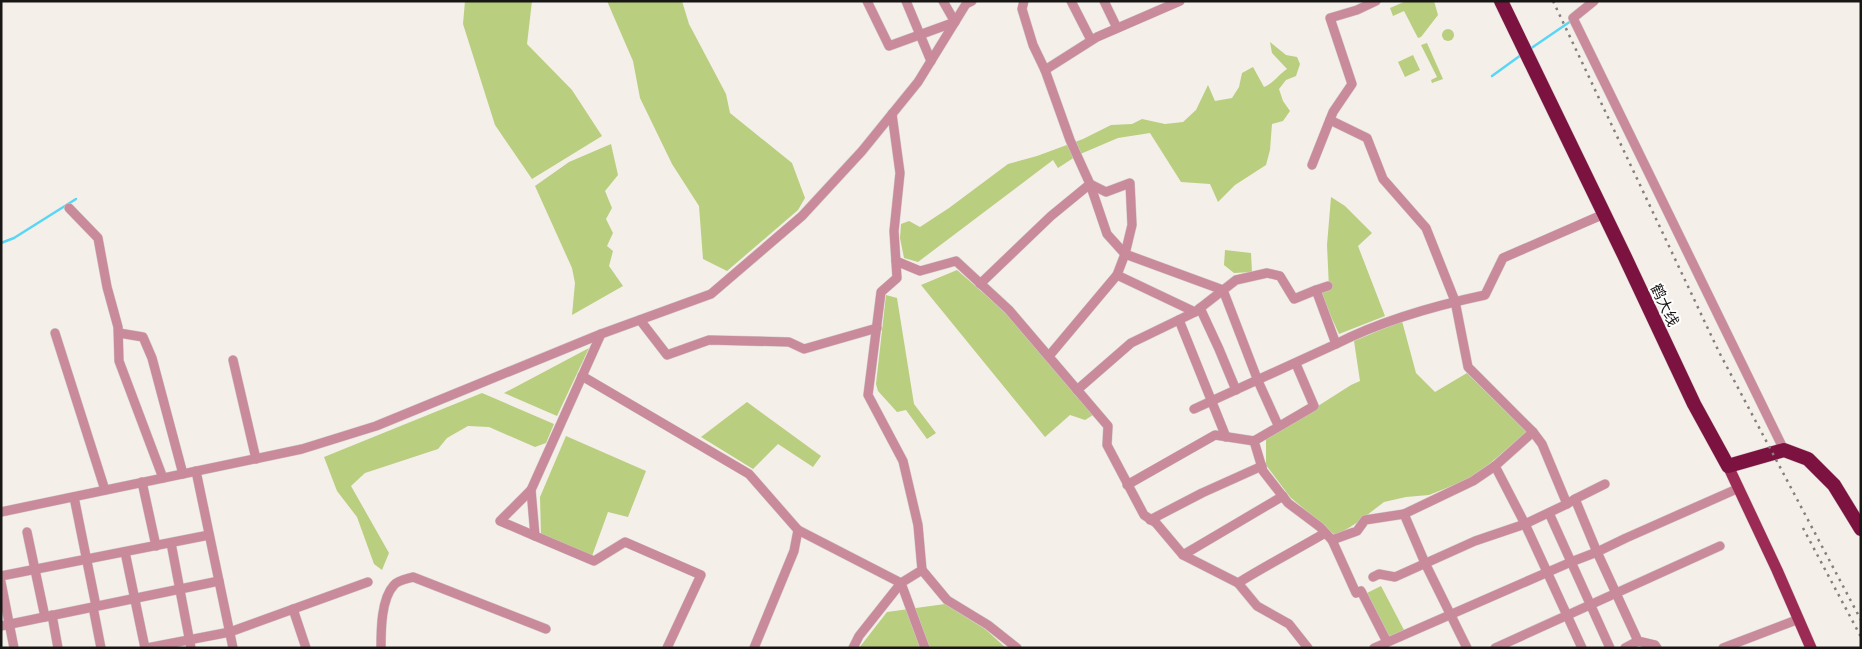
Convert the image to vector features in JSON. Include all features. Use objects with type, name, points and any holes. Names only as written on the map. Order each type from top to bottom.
[{"type":"highway","name":"鹤大线","points":[[1501,1],[1694,404],[1728,466]]},
{"type":"highway","points":[[1715,442],[1727,454],[1738,458],[1752,459]]},
{"type":"highway","points":[[1728,466],[1784,450],[1808,459],[1834,484],[1861,528]]},
{"type":"main road","points":[[1728,466],[1811,648]]},
{"type":"street","points":[[867,1],[889,46],[921,36],[955,22]]},
{"type":"street","points":[[906,1],[931,61]]},
{"type":"street","points":[[943,1],[955,22]]},
{"type":"street","points":[[1,512],[302,449],[376,426],[601,334],[711,294],[802,216],[862,151],[918,82],[966,4],[972,1]]},
{"type":"street","points":[[1024,1],[1022,8],[1033,46],[1045,70],[1070,140],[1090,184],[1107,234],[1125,254],[1223,290],[1258,381],[1278,425]]},
{"type":"street","points":[[1071,1],[1092,40]]},
{"type":"street","points":[[1104,1],[1117,28]]},
{"type":"street","points":[[1045,70],[1092,40],[1180,1]]},
{"type":"street","points":[[1594,1],[1573,18],[1784,450]]},
{"type":"street","points":[[1312,165],[1330,120],[1352,84],[1330,18],[1357,10],[1374,2]]},
{"type":"street","points":[[892,114],[900,173],[894,231],[898,278],[881,292],[868,395],[903,461],[918,525],[922,570],[947,600],[988,625],[1017,648]]},
{"type":"street","points":[[1330,120],[1367,138],[1384,179],[1426,228],[1455,301],[1468,367],[1533,432],[1542,444],[1597,552],[1638,641]]},
{"type":"street","points":[[1049,356],[1117,275],[1125,254],[1132,225],[1130,183],[1106,192],[1090,184]]},
{"type":"street","points":[[980,284],[1051,216],[1090,184]]},
{"type":"street","points":[[69,208],[98,238],[107,287],[119,333],[119,361],[163,478]]},
{"type":"street","points":[[1194,409],[1296,364],[1365,330],[1432,307],[1485,295],[1503,258],[1604,214]]},
{"type":"street","points":[[896,260],[920,271],[956,261],[1009,310],[1108,426],[1107,445],[1144,515],[1156,523],[1183,555],[1238,583],[1257,606],[1289,624],[1308,648]]},
{"type":"street","points":[[1077,390],[1132,343],[1197,310],[1236,280],[1266,273],[1280,276],[1294,300],[1328,286]]},
{"type":"street","points":[[1117,275],[1197,310],[1219,348],[1236,390]]},
{"type":"street","points":[[1316,290],[1336,344]]},
{"type":"street","points":[[640,320],[667,355],[709,340],[789,342],[804,349],[877,328]]},
{"type":"street","points":[[1179,320],[1226,437]]},
{"type":"street","points":[[55,333],[105,490]]},
{"type":"street","points":[[119,333],[143,337],[152,358],[183,474]]},
{"type":"street","points":[[601,334],[531,490],[500,521],[594,561],[625,542],[701,575],[667,648]]},
{"type":"street","points":[[234,360],[256,459]]},
{"type":"street","points":[[1128,485],[1215,435],[1254,441],[1278,425],[1314,406],[1296,364]]},
{"type":"street","points":[[582,376],[749,474],[798,530],[901,583],[925,648]]},
{"type":"street","points":[[1332,540],[1357,531],[1365,520],[1404,514],[1473,481],[1495,466],[1533,432]]},
{"type":"street","points":[[1254,441],[1262,466],[1288,503],[1320,526],[1332,540],[1356,593],[1360,591],[1387,642]]},
{"type":"street","points":[[1150,520],[1202,493],[1262,466]]},
{"type":"street","points":[[1495,466],[1548,572],[1582,648]]},
{"type":"street","points":[[196,471],[233,648]]},
{"type":"street","points":[[142,482],[156,546]]},
{"type":"street","points":[[1373,577],[1379,574],[1395,577],[1475,541],[1525,524],[1605,484]]},
{"type":"street","points":[[1374,648],[1597,552],[1739,488]]},
{"type":"street","points":[[531,490],[535,536]]},
{"type":"street","points":[[1183,555],[1283,496]]},
{"type":"street","points":[[74,497],[87,559],[101,648]]},
{"type":"street","points":[[1548,513],[1610,648]]},
{"type":"street","points":[[1404,514],[1425,563],[1467,648]]},
{"type":"street","points":[[754,648],[794,551],[798,530]]},
{"type":"street","points":[[27,532],[35,569],[58,648]]},
{"type":"street","points":[[1238,583],[1280,557],[1325,533]]},
{"type":"street","points":[[1,576],[210,535]]},
{"type":"street","points":[[171,543],[190,644]]},
{"type":"street","points":[[1495,648],[1720,546]]},
{"type":"street","points":[[126,552],[146,648],[190,644],[230,632],[368,582]]},
{"type":"street","points":[[853,648],[859,636],[901,583],[922,570]]},
{"type":"street","points":[[381,648],[381,625],[390,591],[396,583],[413,577],[546,629]]},
{"type":"street","points":[[5,625],[219,581]]},
{"type":"street","points":[[1,582],[5,625],[14,648]]},
{"type":"street","points":[[293,609],[306,648]]},
{"type":"street","points":[[1724,648],[1799,619]]},
{"type":"street","points":[[1298,636],[1302,648]]},
{"type":"street","points":[[1625,648],[1638,641],[1655,645],[1657,648]]},
{"type":"green space","points":[[465,1],[532,1],[527,44],[572,90],[602,136],[532,179],[495,125],[463,24]]},
{"type":"green space","points":[[607,1],[682,1],[689,24],[726,94],[730,113],[792,163],[805,198],[798,210],[727,271],[703,259],[699,206],[672,164],[640,98],[633,61]]},
{"type":"green space","points":[[1406,1],[1434,1],[1438,15],[1421,37],[1418,38],[1404,11],[1393,16],[1390,8]]},
{"type":"green space","points":[[1446,29],[1450,29],[1454,35],[1450,41],[1446,41],[1442,37],[1442,33]]},
{"type":"green space","points":[[1270,42],[1286,55],[1297,57],[1300,64],[1296,76],[1286,80],[1279,89],[1283,101],[1290,111],[1283,121],[1272,124],[1270,150],[1266,165],[1235,185],[1218,202],[1210,184],[1181,182],[1150,133],[1118,138],[1078,155],[1058,168],[1053,160],[918,262],[904,258],[900,238],[901,224],[909,221],[920,227],[1008,164],[1037,156],[1083,139],[1111,125],[1132,124],[1142,119],[1165,124],[1183,122],[1196,110],[1208,85],[1215,101],[1232,98],[1239,87],[1242,73],[1253,67],[1264,87],[1287,69],[1272,53]]},
{"type":"green space","points":[[1427,43],[1443,79],[1432,83],[1431,80],[1437,77],[1421,45]]},
{"type":"green space","points":[[1413,55],[1420,70],[1405,77],[1398,62]]},
{"type":"green space","points":[[611,144],[618,175],[605,191],[612,208],[606,219],[613,233],[607,246],[613,251],[609,266],[623,286],[572,315],[575,283],[572,268],[535,186],[569,162]]},
{"type":"green space","points":[[1331,197],[1345,206],[1372,233],[1358,246],[1385,316],[1339,334],[1320,292],[1329,288],[1327,245]]},
{"type":"green space","points":[[1225,250],[1251,253],[1252,272],[1234,273],[1224,265]]},
{"type":"green space","points":[[957,270],[1004,311],[1093,415],[1085,420],[1070,415],[1045,437],[921,285]]},
{"type":"green space","points":[[886,295],[897,298],[914,404],[936,433],[927,439],[906,410],[897,412],[878,391],[876,384]]},
{"type":"green space","points":[[1402,321],[1416,373],[1435,392],[1467,373],[1527,432],[1474,477],[1429,495],[1406,497],[1384,502],[1336,536],[1290,497],[1266,465],[1266,439],[1360,381],[1354,341]]},
{"type":"green space","points":[[589,348],[557,416],[504,393]]},
{"type":"green space","points":[[482,393],[554,424],[546,443],[535,447],[489,427],[468,426],[447,438],[438,449],[365,473],[351,486],[389,553],[382,570],[374,564],[357,517],[337,491],[324,457]]},
{"type":"green space","points":[[747,402],[821,456],[813,467],[778,444],[753,469],[701,437]]},
{"type":"green space","points":[[566,436],[646,471],[628,517],[608,512],[592,556],[541,535],[540,497]]},
{"type":"green space","points":[[1381,586],[1404,630],[1389,637],[1367,593]]},
{"type":"green space","points":[[945,604],[985,629],[1006,648],[859,648],[887,612]]},
{"type":"waterway","points":[[1530,49],[1571,21]]},
{"type":"waterway","points":[[1492,76],[1521,55]]},
{"type":"waterway","points":[[1,243],[14,238],[76,199]]},
{"type":"railway","points":[[1553,1],[1719,352],[1861,620]]},
{"type":"railway","points":[[1803,528],[1861,637]]}]
